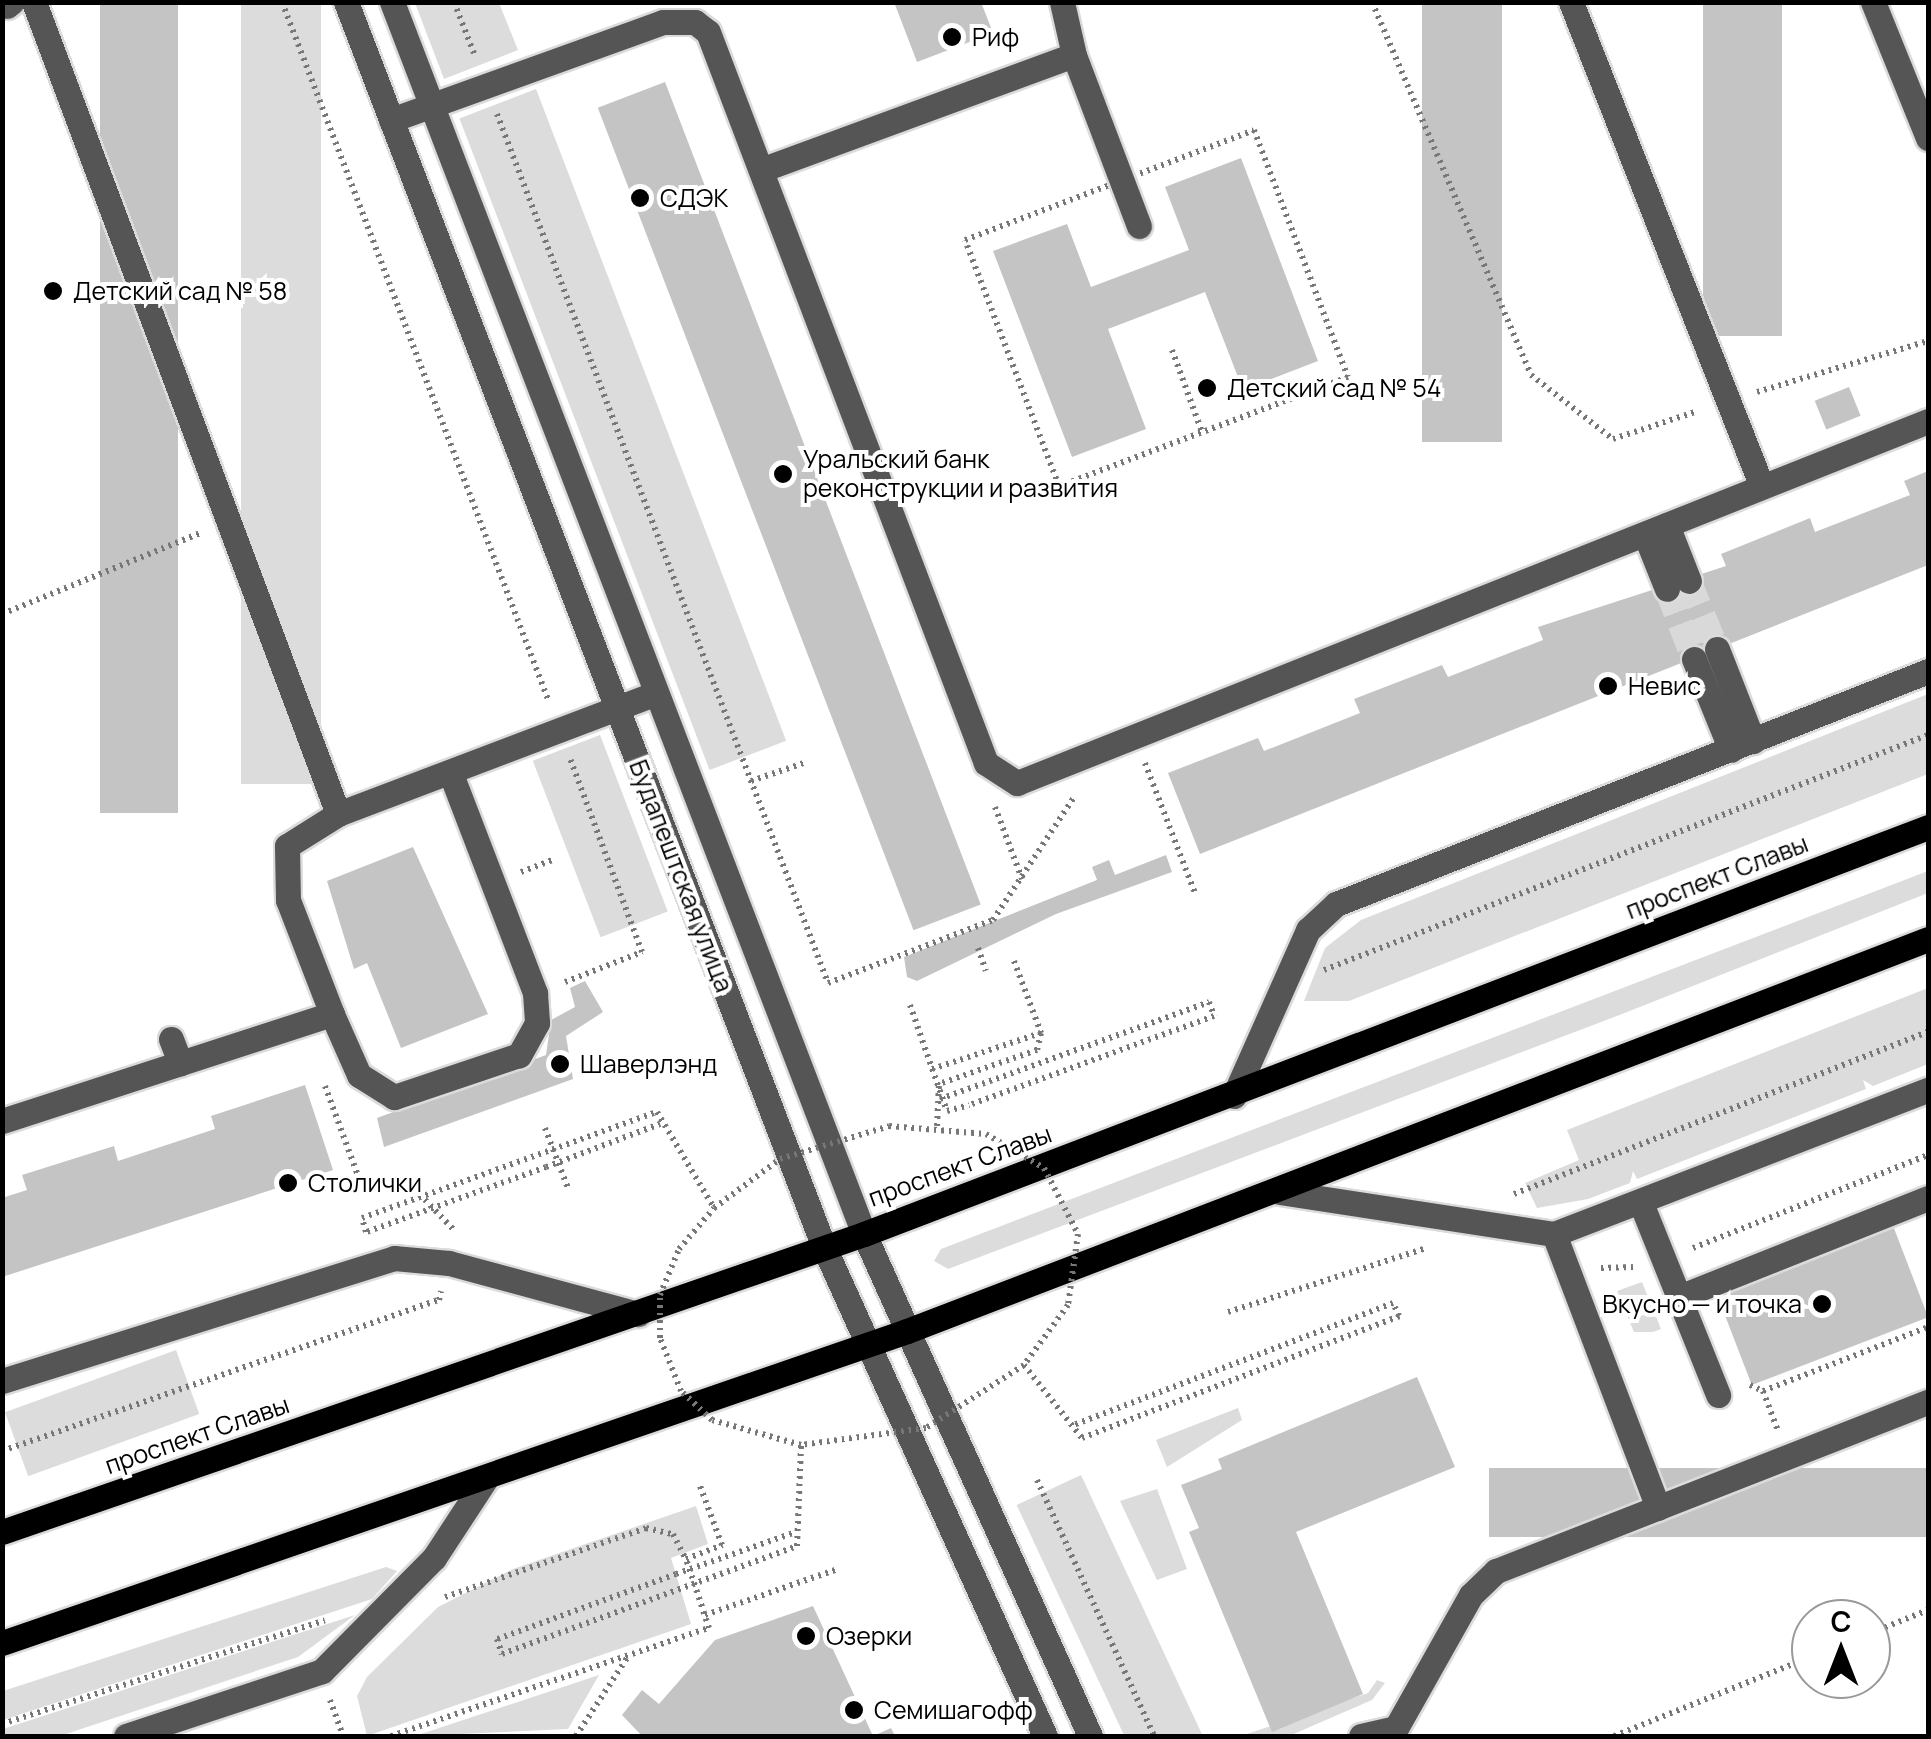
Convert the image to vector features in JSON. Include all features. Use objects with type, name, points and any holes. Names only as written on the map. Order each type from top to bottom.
[{"type":"main road","name":"проспект Славы","points":[[2,1532],[864,1234],[1234,1096],[1928,827]]},
{"type":"main road","points":[[2,1643],[865,1346],[1280,1192],[1928,939]]},
{"type":"street","points":[[34,2],[338,814]]},
{"type":"street","name":"Будапештская улица","points":[[346,2],[824,1247],[865,1346],[1045,1736]]},
{"type":"street","name":"Будапештская улица","points":[[392,2],[864,1234],[1090,1736]]},
{"type":"street","points":[[1062,2],[1074,55],[1139,226]]},
{"type":"street","points":[[1571,2],[1762,487]]},
{"type":"street","points":[[1873,2],[1928,138]]},
{"type":"street","points":[[391,120],[663,22],[695,22],[708,32],[998,778],[1017,783],[1928,421]]},
{"type":"street","points":[[762,170],[1074,55]]},
{"type":"street","points":[[1656,530],[1678,585]]},
{"type":"street","points":[[1705,654],[1742,746]]},
{"type":"street","points":[[1234,1096],[1281,982],[1308,930],[1336,904],[1928,671]]},
{"type":"street","points":[[450,774],[534,994],[533,1038],[519,1055],[394,1098],[359,1075],[332,1014],[281,872],[287,846],[338,814],[656,693]]},
{"type":"street","points":[[2,1121],[176,1051],[332,1014]]},
{"type":"street","points":[[1280,1192],[1480,1226],[1554,1234],[1641,1204],[1928,1090]]},
{"type":"street","points":[[1675,1288],[1928,1198]]},
{"type":"street","points":[[1641,1204],[1718,1396]]},
{"type":"street","points":[[1554,1234],[1658,1508]]},
{"type":"street","points":[[2,1381],[394,1258],[449,1262],[638,1314]]},
{"type":"street","points":[[1361,1736],[1402,1732],[1471,1595],[1496,1571],[1928,1402]]},
{"type":"street","points":[[126,1736],[322,1671],[434,1558],[487,1477]]},
{"type":"path","points":[[282,2],[555,719]]},
{"type":"path","points":[[454,2],[478,66]]},
{"type":"path","points":[[1372,2],[1531,375],[1613,439],[1928,341]]},
{"type":"path","points":[[493,105],[828,983],[993,920],[1022,881],[1090,771],[1086,756]]},
{"type":"path","points":[[1254,130],[1348,376],[1202,432],[1058,486],[965,240],[1254,130]]},
{"type":"path","points":[[1172,350],[1202,432]]},
{"type":"path","points":[[2,614],[205,531]]},
{"type":"path","points":[[1281,982],[1778,801],[1928,735]]},
{"type":"path","points":[[1134,736],[1194,893]]},
{"type":"path","points":[[566,748],[642,952],[596,969]]},
{"type":"path","points":[[751,781],[804,762]]},
{"type":"path","points":[[998,778],[995,808],[1022,881]]},
{"type":"path","points":[[978,948],[986,970]]},
{"type":"path","points":[[937,1126],[939,1084],[1036,1050],[1041,1033],[1014,960]]},
{"type":"path","points":[[910,1005],[932,1069],[948,1111],[1214,1016],[1209,1002],[940,1100]]},
{"type":"path","points":[[1228,1312],[1480,1226],[1490,1205],[1521,1191],[1928,1032]]},
{"type":"path","points":[[932,1069],[1041,1033]]},
{"type":"path","points":[[323,1080],[364,1192]]},
{"type":"path","points":[[660,1124],[366,1232],[362,1218],[657,1112],[660,1124],[714,1208]]},
{"type":"path","points":[[937,1126],[1026,1152],[1074,1218],[1075,1290],[1024,1365],[926,1428],[801,1445],[712,1420],[664,1356],[658,1318],[667,1273],[714,1208],[805,1146],[862,1130],[937,1126]]},
{"type":"path","points":[[545,1128],[569,1192]]},
{"type":"path","points":[[1692,1248],[1928,1154]]},
{"type":"path","points":[[404,1178],[456,1232]]},
{"type":"path","points":[[1567,1268],[1649,1264]]},
{"type":"path","points":[[2,1451],[439,1300],[443,1286]]},
{"type":"path","points":[[1024,1365],[1082,1438],[1398,1316],[1394,1303],[1074,1425]]},
{"type":"path","points":[[1763,1392],[1928,1327]]},
{"type":"path","points":[[1745,1372],[1763,1392],[1789,1458]]},
{"type":"path","points":[[796,1532],[497,1639],[502,1654],[796,1546],[801,1445]]},
{"type":"path","points":[[1037,1480],[1154,1736]]},
{"type":"path","points":[[391,1736],[709,1628],[686,1558],[722,1545],[700,1486]]},
{"type":"path","points":[[705,1615],[835,1570]]},
{"type":"path","points":[[1891,1625],[1928,1610]]},
{"type":"path","points":[[576,1736],[629,1656]]},
{"type":"path","points":[[1614,1736],[1791,1666]]},
{"type":"path","points":[[338,1720],[343,1736]]},
{"type":"shaded area","points":[[241,3],[321,3],[321,784],[241,784]]},
{"type":"shaded area","points":[[415,3],[499,3],[518,50],[444,79]]},
{"type":"shaded area","points":[[536,89],[786,741],[710,770],[459,118]]},
{"type":"shaded area","points":[[1928,694],[1928,774],[1349,1001],[1304,1001],[1325,948],[1361,920]]},
{"type":"shaded area","points":[[600,735],[668,911],[601,937],[533,761]]},
{"type":"shaded area","points":[[1928,871],[1928,893],[1617,1016],[948,1269],[934,1261],[941,1249]]},
{"type":"shaded area","points":[[1928,988],[1928,1064],[1873,1086],[1863,1080],[1866,1089],[1637,1179],[1633,1171],[1630,1183],[1588,1199],[1537,1208],[1525,1183],[1579,1160],[1567,1130]]},
{"type":"shaded area","points":[[1642,1282],[1661,1329],[1653,1332],[1634,1332],[1617,1291]]},
{"type":"shaded area","points":[[176,1350],[199,1414],[28,1476],[5,1412]]},
{"type":"shaded area","points":[[1238,1408],[1242,1420],[1167,1467],[1156,1440]]},
{"type":"shaded area","points":[[1081,1475],[1202,1735],[1124,1736],[1017,1505]]},
{"type":"shaded area","points":[[1157,1489],[1187,1569],[1157,1580],[1120,1501]]},
{"type":"shaded area","points":[[696,1506],[708,1544],[671,1558],[691,1624],[367,1736],[357,1696],[367,1677],[438,1607],[513,1569]]},
{"type":"shaded area","points":[[386,1567],[397,1571],[372,1599],[3,1720],[3,1691]]},
{"type":"shaded area","points":[[355,1615],[298,1657],[60,1736],[3,1736],[3,1729]]},
{"type":"shaded area","points":[[599,1675],[568,1729],[415,1736]]},
{"type":"shaded area","points":[[1377,1680],[1385,1683],[1372,1700],[1289,1736],[1241,1736],[1368,1693]]},
{"type":"building","points":[[100,2],[178,2],[178,813],[100,813]]},
{"type":"building","points":[[894,2],[981,2],[993,33],[917,62]]},
{"type":"building","points":[[1422,2],[1502,2],[1502,442],[1422,442]]},
{"type":"building","points":[[1703,2],[1782,2],[1782,336],[1703,336]]},
{"type":"building","points":[[665,82],[981,904],[914,930],[598,108]]},
{"type":"building","points":[[1241,158],[1318,361],[1243,390],[1205,292],[1108,329],[1146,429],[1072,457],[993,251],[1067,224],[1091,287],[1189,250],[1165,187]]},
{"type":"building","points":[[1849,387],[1861,416],[1826,430],[1815,401]]},
{"type":"building","points":[[1928,471],[1928,565],[1200,854],[1168,773],[1258,738],[1264,751],[1360,713],[1354,699],[1442,665],[1448,677],[1543,640],[1538,627],[1726,566],[1721,554],[1810,518],[1815,532],[1910,495],[1904,481]]},
{"type":"building","points":[[413,847],[488,1014],[401,1048],[367,963],[354,969],[327,881]]},
{"type":"building","points":[[1166,855],[1172,872],[1056,914],[917,981],[907,977],[904,957],[1097,880],[1092,867],[1109,860],[1115,875]]},
{"type":"building","points":[[585,981],[603,1012],[566,1036],[573,1079],[384,1147],[377,1118],[546,1055],[551,1020],[575,1007],[570,988]]},
{"type":"building","points":[[305,1085],[333,1170],[2,1277],[2,1198],[27,1190],[22,1175],[114,1146],[118,1161],[215,1129],[211,1116]]},
{"type":"building","name":"Вкусно — и точка","points":[[1892,1223],[1928,1317],[1752,1385],[1716,1291]]},
{"type":"building","points":[[1417,1377],[1455,1467],[1296,1532],[1363,1694],[1272,1732],[1189,1532],[1199,1528],[1181,1485],[1222,1469],[1218,1459]]},
{"type":"building","points":[[1489,1468],[1928,1468],[1928,1537],[1489,1537]]},
{"type":"building","points":[[813,1606],[873,1736],[642,1736],[622,1715],[642,1690],[659,1704],[715,1640]]},
{"type":"building","points":[[891,1728],[895,1736],[873,1736]]},
{"type":"tunnel","points":[[1689,581],[1717,649]]},
{"type":"tunnel","points":[[1667,589],[1694,659]]},
{"type":"place","name":"Риф","points":[[952,37]]},
{"type":"place","name":"СДЭК","points":[[640,198]]},
{"type":"place","name":"Детский сад № 58","points":[[53,291]]},
{"type":"place","name":"Детский сад № 54","points":[[1207,388]]},
{"type":"place","name":"Уральский банк реконструкции и развития","points":[[783,474]]},
{"type":"place","name":"Невис","points":[[1608,686]]},
{"type":"place","name":"Шаверлэнд","points":[[560,1064]]},
{"type":"place","name":"Столички","points":[[288,1183]]},
{"type":"place","name":"Вкусно — и точка","points":[[1822,1304]]},
{"type":"place","name":"Озерки","points":[[806,1636]]},
{"type":"place","name":"Семишагофф","points":[[854,1710]]}]
